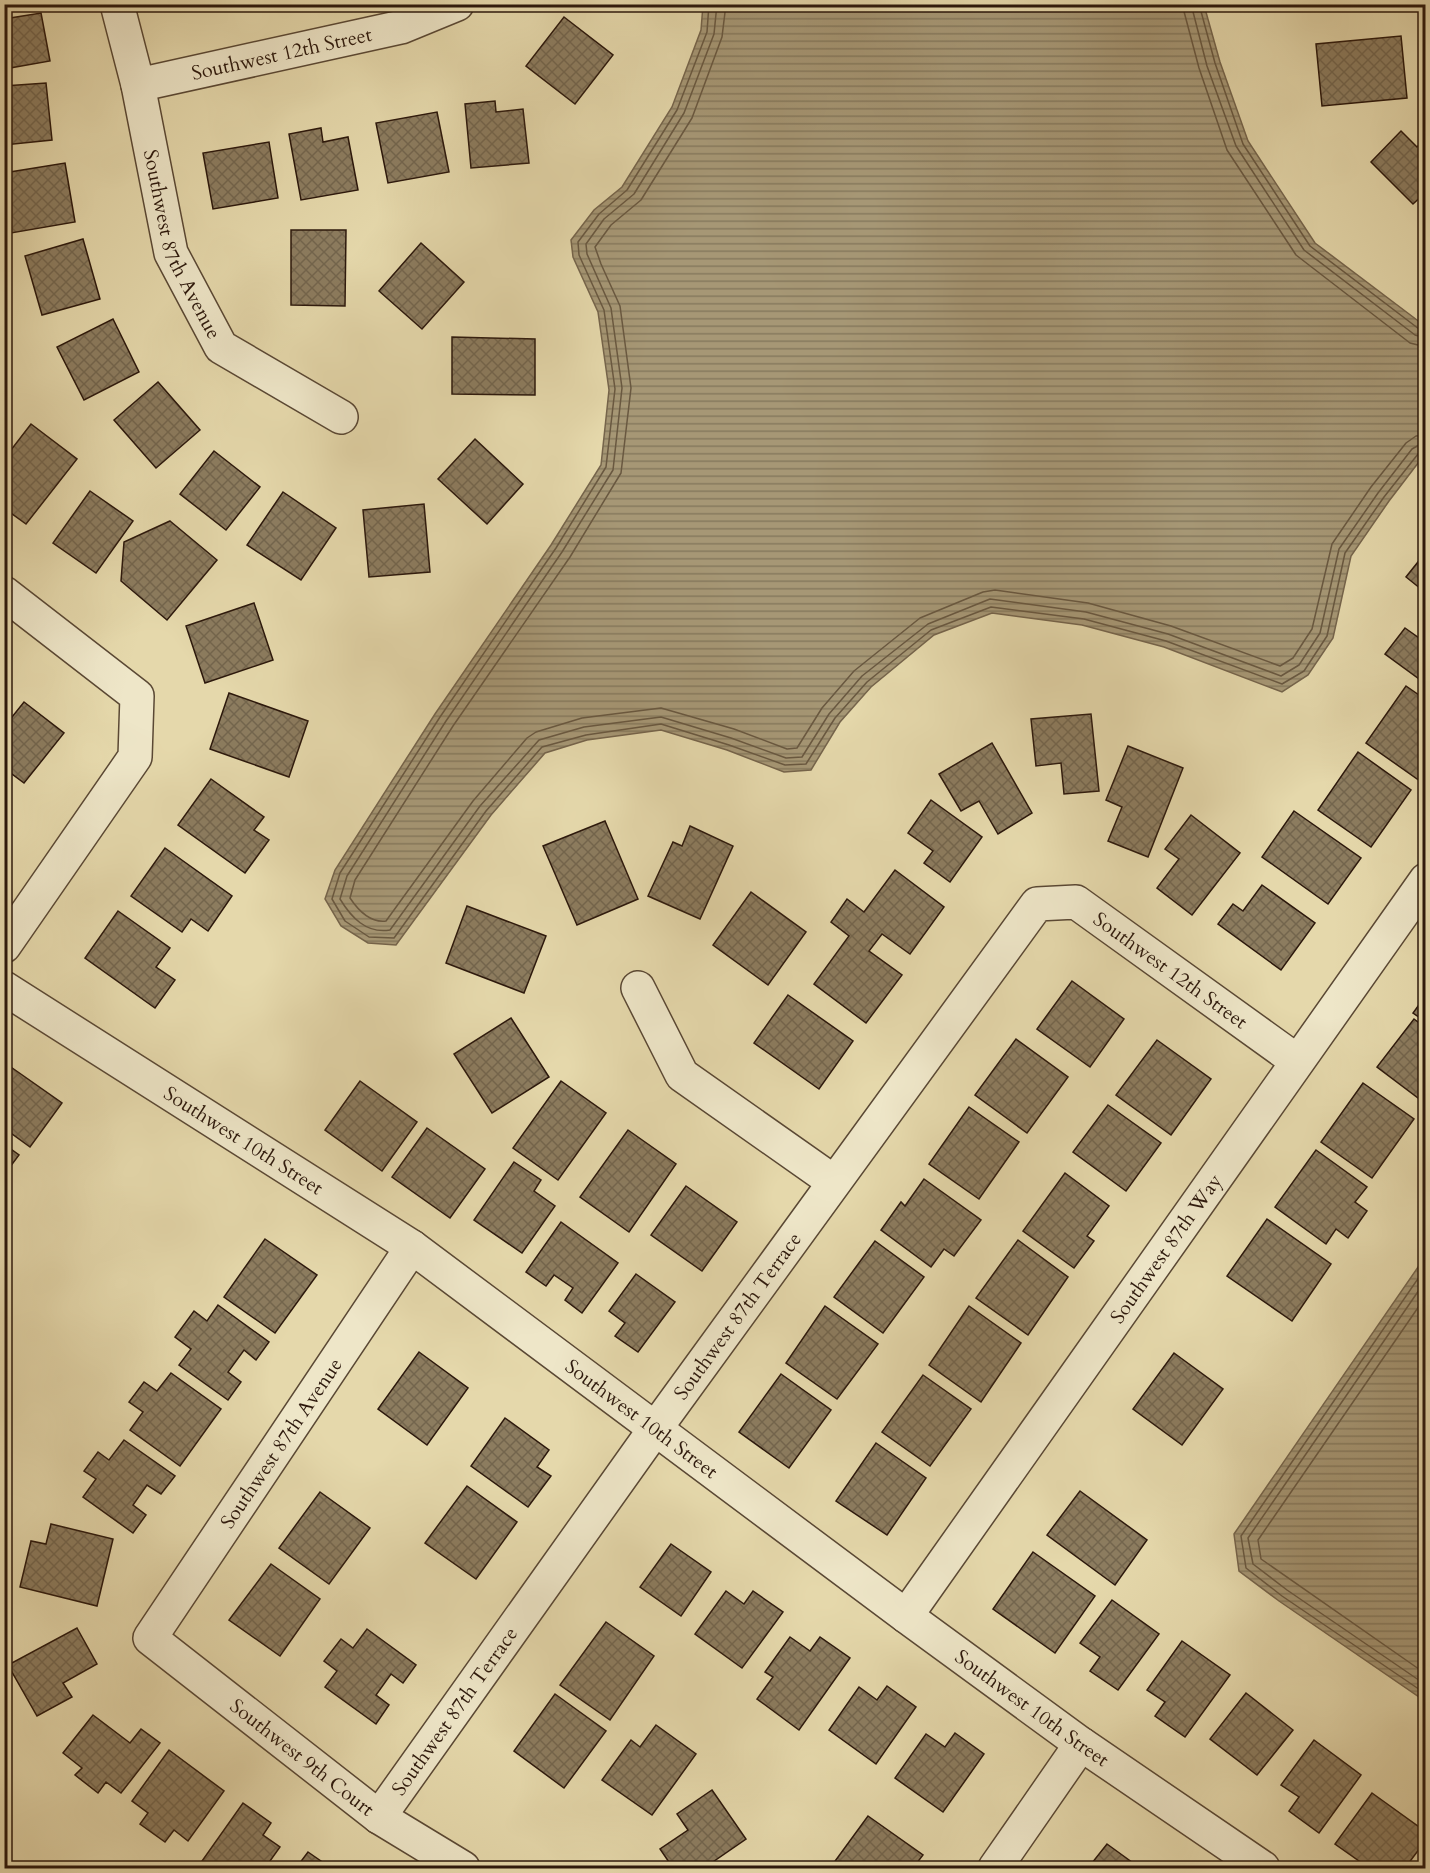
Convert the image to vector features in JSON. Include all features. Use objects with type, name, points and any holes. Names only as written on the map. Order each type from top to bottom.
[{"type":"street","name":"Southwest 87th Avenue","points":[[117,4],[138,85],[171,254],[221,347],[341,417]]},
{"type":"street","name":"Southwest 12th Street","points":[[138,85],[401,27],[457,4]]},
{"type":"street","points":[[4,593],[137,696],[135,757],[4,946]]},
{"type":"street","name":"Southwest 87th Way","points":[[906,1616],[1425,880]]},
{"type":"street","name":"Southwest 12th Street","points":[[1037,904],[1076,902],[1297,1061]]},
{"type":"street","name":"Southwest 87th Terrace","points":[[379,1817],[655,1429],[1037,904]]},
{"type":"street","name":"Southwest 10th Street","points":[[4,988],[412,1248],[1081,1744],[1263,1869]]},
{"type":"street","points":[[638,988],[682,1075],[834,1182]]},
{"type":"street","name":"Southwest 87th Avenue","points":[[150,1638],[412,1248]]},
{"type":"street","name":"Southwest 9th Court","points":[[150,1638],[379,1817],[463,1869]]},
{"type":"street","points":[[994,1869],[1081,1744]]},
{"type":"water","points":[[703,5],[1204,5],[1220,62],[1248,141],[1315,243],[1425,326],[1425,454],[1351,556],[1333,638],[1308,675],[1282,692],[1164,647],[1082,625],[992,613],[934,635],[871,687],[840,722],[811,770],[784,772],[727,750],[661,730],[587,740],[545,753],[491,815],[396,945],[368,943],[341,926],[325,899],[335,870],[435,714],[551,545],[601,465],[609,390],[598,312],[573,257],[571,240],[594,210],[622,187],[672,107],[701,30]]},
{"type":"water","points":[[1425,1257],[1425,1701],[1239,1571],[1234,1534]]},
{"type":"building","points":[[41,13],[50,61],[4,69],[4,19]]},
{"type":"building","points":[[564,17],[613,55],[575,104],[526,66]]},
{"type":"building","points":[[1401,36],[1407,98],[1322,106],[1316,44]]},
{"type":"building","points":[[46,83],[52,140],[4,145],[4,86]]},
{"type":"building","points":[[495,101],[496,112],[523,109],[529,163],[471,168],[465,104]]},
{"type":"building","points":[[437,112],[449,172],[388,183],[376,123]]},
{"type":"building","points":[[321,128],[323,142],[348,137],[358,190],[301,200],[289,134]]},
{"type":"building","points":[[1401,131],[1417,147],[1426,138],[1426,192],[1413,204],[1371,162]]},
{"type":"building","points":[[269,142],[278,198],[213,209],[203,153]]},
{"type":"building","points":[[65,163],[75,222],[11,233],[4,195],[4,173]]},
{"type":"building","points":[[291,230],[346,230],[345,306],[291,305]]},
{"type":"building","points":[[83,239],[100,299],[42,315],[25,256]]},
{"type":"building","points":[[421,243],[464,282],[422,329],[379,291]]},
{"type":"building","points":[[113,319],[139,372],[84,400],[57,347]]},
{"type":"building","points":[[452,337],[535,339],[535,395],[452,394]]},
{"type":"building","points":[[158,382],[200,430],[156,468],[114,420]]},
{"type":"building","points":[[31,424],[77,459],[26,524],[4,508],[4,501],[8,496],[4,494],[4,459]]},
{"type":"building","points":[[475,439],[523,484],[487,524],[438,479]]},
{"type":"building","points":[[214,451],[260,487],[226,530],[180,494]]},
{"type":"building","points":[[90,491],[133,521],[96,573],[53,543]]},
{"type":"building","points":[[283,492],[336,528],[301,580],[247,545]]},
{"type":"building","points":[[424,504],[430,572],[369,577],[363,510]]},
{"type":"building","points":[[170,521],[217,560],[167,620],[121,581],[124,542]]},
{"type":"building","points":[[1426,552],[1426,593],[1406,577]]},
{"type":"building","points":[[254,603],[273,660],[205,683],[186,626]]},
{"type":"building","points":[[1405,628],[1426,643],[1426,684],[1385,654]]},
{"type":"building","points":[[1406,686],[1426,700],[1426,774],[1420,781],[1366,743]]},
{"type":"building","points":[[229,693],[308,721],[289,777],[210,749]]},
{"type":"building","points":[[24,702],[64,733],[24,783],[4,768],[4,727]]},
{"type":"building","points":[[1091,714],[1099,791],[1064,794],[1061,763],[1036,766],[1031,719]]},
{"type":"building","points":[[992,743],[1032,813],[998,834],[979,801],[961,811],[939,774]]},
{"type":"building","points":[[1128,746],[1183,768],[1148,857],[1108,841],[1122,807],[1106,800]]},
{"type":"building","points":[[1358,752],[1411,790],[1371,847],[1318,810]]},
{"type":"building","points":[[211,779],[264,817],[254,830],[269,840],[245,873],[178,825]]},
{"type":"building","points":[[931,800],[982,837],[950,882],[924,863],[933,851],[908,833]]},
{"type":"building","points":[[1294,811],[1361,858],[1328,904],[1262,857]]},
{"type":"building","points":[[1191,815],[1240,853],[1192,915],[1157,888],[1179,859],[1165,849]]},
{"type":"building","points":[[605,821],[638,899],[577,925],[543,846]]},
{"type":"building","points":[[690,826],[733,846],[700,919],[648,896],[673,842],[682,846]]},
{"type":"building","points":[[165,848],[232,896],[208,931],[191,919],[182,932],[131,896]]},
{"type":"building","points":[[895,870],[944,907],[910,954],[882,934],[869,951],[902,975],[866,1023],[814,984],[849,936],[831,922],[847,899],[864,912]]},
{"type":"building","points":[[1262,885],[1315,923],[1281,970],[1218,924],[1233,904],[1243,911]]},
{"type":"building","points":[[751,892],[806,932],[768,985],[713,945]]},
{"type":"building","points":[[467,906],[546,936],[524,993],[446,963]]},
{"type":"building","points":[[118,911],[170,948],[156,967],[175,980],[155,1008],[85,958]]},
{"type":"building","points":[[1072,981],[1124,1019],[1090,1067],[1037,1029]]},
{"type":"building","points":[[788,995],[853,1041],[819,1089],[754,1043]]},
{"type":"building","points":[[1426,995],[1426,1022],[1413,1013]]},
{"type":"building","points":[[511,1018],[549,1077],[492,1113],[454,1054]]},
{"type":"building","points":[[1414,1019],[1426,1028],[1426,1104],[1377,1067]]},
{"type":"building","points":[[1016,1039],[1068,1077],[1027,1133],[975,1095]]},
{"type":"building","points":[[1157,1040],[1211,1079],[1171,1135],[1116,1095]]},
{"type":"building","points":[[8,1065],[62,1103],[30,1147],[4,1128],[4,1070]]},
{"type":"building","points":[[360,1081],[417,1122],[382,1171],[325,1130]]},
{"type":"building","points":[[561,1081],[606,1113],[558,1180],[513,1148]]},
{"type":"building","points":[[1363,1083],[1414,1119],[1372,1178],[1321,1142]]},
{"type":"building","points":[[1108,1105],[1161,1143],[1126,1191],[1073,1152]]},
{"type":"building","points":[[969,1107],[1019,1142],[979,1199],[929,1164]]},
{"type":"building","points":[[427,1128],[485,1169],[450,1218],[392,1177]]},
{"type":"building","points":[[628,1130],[676,1164],[629,1232],[580,1197]]},
{"type":"building","points":[[4,1144],[19,1155],[4,1175]]},
{"type":"building","points":[[1316,1150],[1367,1187],[1355,1202],[1367,1211],[1348,1238],[1336,1229],[1326,1244],[1275,1207]]},
{"type":"building","points":[[514,1162],[541,1180],[534,1191],[555,1206],[522,1253],[474,1220]]},
{"type":"building","points":[[1065,1173],[1109,1206],[1087,1236],[1094,1241],[1074,1268],[1023,1231]]},
{"type":"building","points":[[924,1179],[981,1220],[954,1256],[944,1249],[931,1267],[881,1230],[901,1202],[905,1206]]},
{"type":"building","points":[[686,1186],[737,1222],[702,1271],[651,1235]]},
{"type":"building","points":[[1267,1219],[1331,1264],[1292,1321],[1227,1276]]},
{"type":"building","points":[[561,1222],[618,1263],[582,1313],[565,1300],[573,1288],[554,1275],[546,1286],[526,1272]]},
{"type":"building","points":[[265,1239],[317,1275],[275,1333],[224,1297]]},
{"type":"building","points":[[1018,1240],[1068,1277],[1028,1335],[976,1298]]},
{"type":"building","points":[[875,1241],[924,1277],[883,1333],[834,1297]]},
{"type":"building","points":[[636,1274],[675,1302],[638,1352],[615,1336],[625,1323],[609,1311]]},
{"type":"building","points":[[218,1305],[269,1342],[256,1360],[244,1350],[228,1372],[241,1382],[228,1400],[179,1365],[191,1349],[175,1337],[194,1311],[207,1321]]},
{"type":"building","points":[[825,1306],[878,1344],[837,1399],[786,1363]]},
{"type":"building","points":[[969,1306],[1021,1343],[981,1402],[929,1365]]},
{"type":"building","points":[[419,1352],[468,1388],[427,1445],[378,1409]]},
{"type":"building","points":[[1174,1353],[1223,1389],[1182,1445],[1133,1409]]},
{"type":"building","points":[[171,1373],[221,1409],[180,1466],[130,1430],[143,1412],[129,1402],[144,1382],[157,1391]]},
{"type":"building","points":[[781,1374],[831,1410],[789,1468],[739,1432]]},
{"type":"building","points":[[923,1375],[971,1409],[930,1466],[882,1432]]},
{"type":"building","points":[[505,1418],[549,1450],[537,1467],[551,1476],[528,1507],[471,1466]]},
{"type":"building","points":[[124,1440],[175,1476],[161,1494],[147,1485],[133,1505],[146,1515],[133,1533],[83,1497],[96,1479],[84,1471],[98,1452],[109,1460]]},
{"type":"building","points":[[876,1443],[926,1478],[887,1535],[836,1501]]},
{"type":"building","points":[[467,1486],[517,1522],[476,1579],[425,1543]]},
{"type":"building","points":[[1080,1491],[1147,1540],[1115,1585],[1047,1535]]},
{"type":"building","points":[[320,1492],[370,1528],[329,1584],[279,1548]]},
{"type":"building","points":[[51,1524],[113,1539],[97,1606],[20,1587],[31,1541],[46,1544]]},
{"type":"building","points":[[671,1544],[711,1572],[681,1616],[640,1587]]},
{"type":"building","points":[[1033,1552],[1095,1596],[1055,1653],[993,1609]]},
{"type":"building","points":[[271,1564],[320,1599],[280,1656],[229,1620]]},
{"type":"building","points":[[726,1591],[744,1604],[753,1591],[783,1612],[742,1668],[695,1634]]},
{"type":"building","points":[[1112,1600],[1159,1634],[1118,1690],[1090,1671],[1100,1657],[1080,1643]]},
{"type":"building","points":[[606,1622],[654,1656],[610,1720],[560,1685]]},
{"type":"building","points":[[77,1628],[97,1664],[63,1683],[72,1697],[37,1716],[8,1665]]},
{"type":"building","points":[[367,1629],[416,1665],[403,1683],[391,1674],[376,1695],[389,1705],[376,1724],[325,1687],[337,1671],[324,1661],[341,1639],[353,1648]]},
{"type":"building","points":[[790,1637],[810,1651],[820,1637],[850,1658],[799,1730],[757,1699],[773,1677],[765,1672]]},
{"type":"building","points":[[1182,1641],[1230,1675],[1185,1737],[1155,1716],[1165,1702],[1147,1690]]},
{"type":"building","points":[[887,1686],[916,1707],[876,1764],[829,1730],[859,1687],[877,1700]]},
{"type":"building","points":[[1246,1693],[1293,1730],[1257,1775],[1210,1739]]},
{"type":"building","points":[[555,1694],[606,1731],[564,1788],[514,1751]]},
{"type":"building","points":[[93,1715],[130,1743],[141,1729],[160,1743],[121,1793],[106,1782],[98,1793],[75,1775],[82,1768],[63,1753]]},
{"type":"building","points":[[656,1725],[696,1754],[652,1815],[602,1780],[631,1740],[640,1747]]},
{"type":"building","points":[[955,1733],[984,1754],[943,1812],[895,1778],[926,1734],[945,1747]]},
{"type":"building","points":[[1314,1740],[1361,1775],[1319,1833],[1289,1811],[1299,1797],[1281,1785]]},
{"type":"building","points":[[169,1750],[224,1791],[188,1841],[174,1830],[165,1842],[140,1824],[148,1813],[132,1801]]},
{"type":"building","points":[[712,1790],[746,1839],[704,1868],[673,1868],[660,1849],[688,1830],[677,1814]]},
{"type":"building","points":[[1372,1793],[1426,1832],[1426,1840],[1405,1868],[1369,1868],[1335,1844]]},
{"type":"building","points":[[243,1803],[271,1823],[263,1835],[280,1847],[265,1868],[213,1868],[202,1861]]},
{"type":"building","points":[[868,1816],[923,1855],[913,1868],[830,1868]]},
{"type":"building","points":[[1107,1844],[1140,1868],[1088,1868]]},
{"type":"building","points":[[308,1852],[331,1868],[296,1868]]}]
